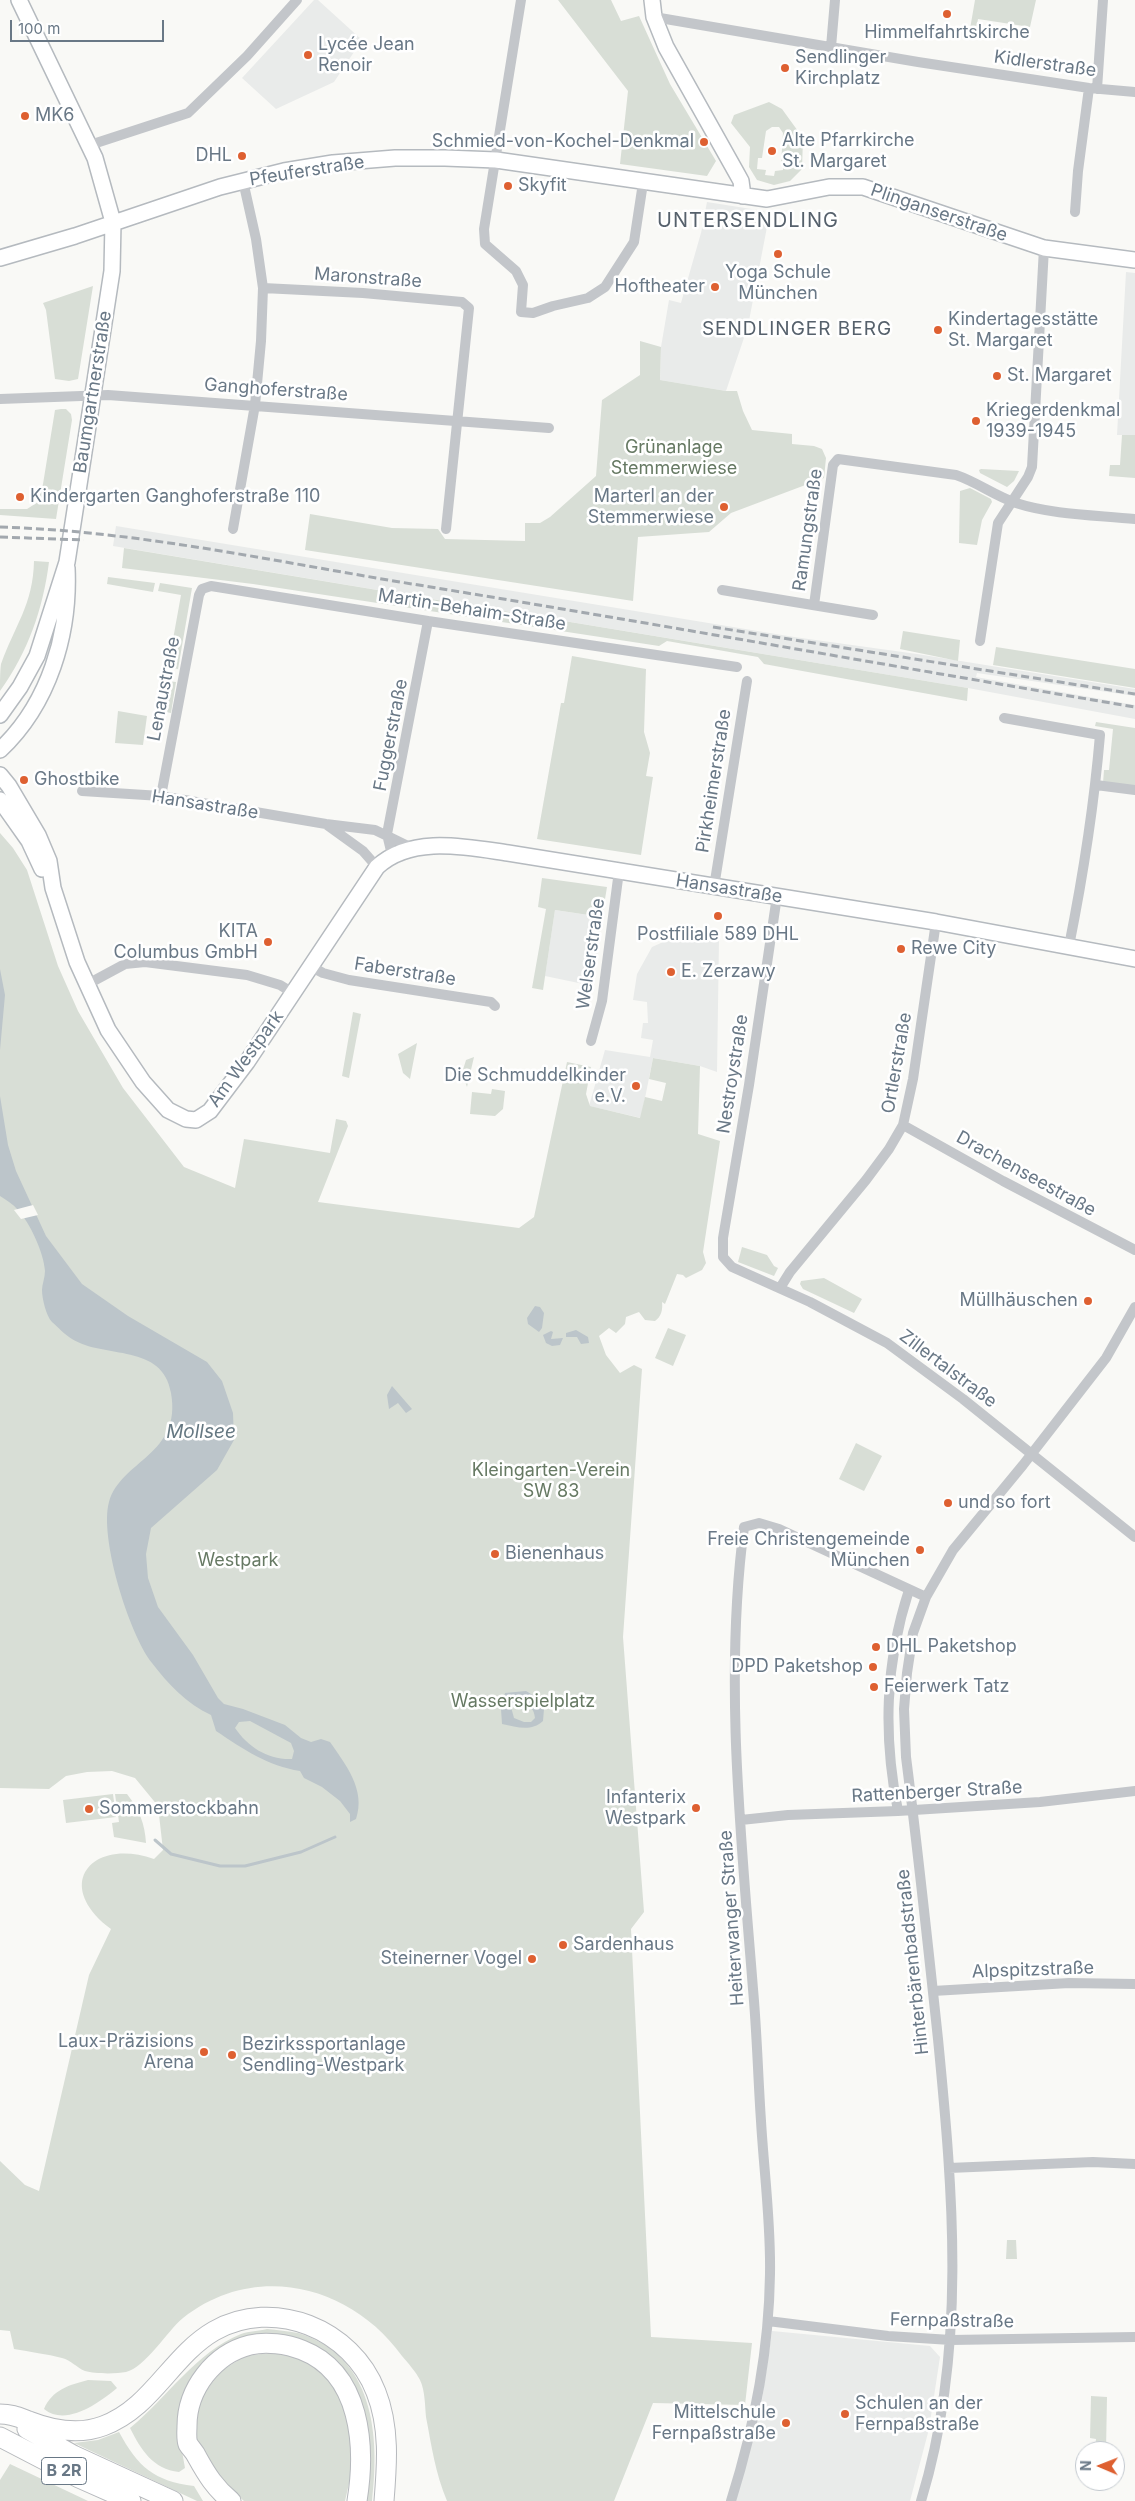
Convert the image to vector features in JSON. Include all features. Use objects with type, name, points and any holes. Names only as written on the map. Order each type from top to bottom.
[{"type":"highway","points":[[0,2414],[12,2414],[54,2429],[84,2430],[102,2426],[134,2410],[212,2332],[242,2319],[258,2317],[290,2319],[318,2328],[344,2346],[357,2359],[373,2385],[383,2414],[386,2443],[384,2501]]},
{"type":"highway","points":[[231,2501],[215,2487],[188,2443],[189,2406],[202,2377],[215,2363],[235,2350],[251,2344],[297,2348],[322,2360],[343,2383],[355,2412],[359,2436],[360,2460],[356,2501]]},
{"type":"highway","name":"B 2R","points":[[0,2414],[73,2455],[173,2501]]},
{"type":"highway","name":"B 2R","points":[[0,2437],[79,2478],[131,2501]]},
{"type":"main road","name":"Baumgartnerstraße","points":[[0,715],[20,687],[37,656],[67,562],[112,271],[113,222],[104,184],[90,145],[19,0]]},
{"type":"main road","points":[[652,0],[654,17],[666,47],[741,181],[743,196]]},
{"type":"main road","name":"Pfeuferstraße","points":[[0,258],[75,236],[243,181],[333,162],[394,158],[496,160],[643,183],[743,196]]},
{"type":"main road","name":"Plinganserstraße","points":[[743,196],[767,200],[829,188],[863,187],[1044,248],[1135,260]]},
{"type":"main road","name":"Baumgartnerstraße","points":[[0,750],[40,698],[51,673],[59,646],[68,592],[67,562]]},
{"type":"main road","name":"Am Westpark","points":[[0,776],[9,786],[38,835],[49,861],[53,888]]},
{"type":"main road","name":"Am Westpark","points":[[0,800],[29,841],[53,888],[86,984],[108,1030],[143,1082],[175,1115],[196,1120],[210,1111],[293,993],[377,867],[392,855],[412,848]]},
{"type":"main road","name":"Hansastraße","points":[[412,848],[441,846],[485,850],[936,922],[1135,959]]},
{"type":"street","points":[[90,145],[192,110],[247,56],[297,0]]},
{"type":"street","points":[[521,0],[484,229],[485,244],[516,271],[523,285],[521,312],[533,313],[588,298],[605,287],[634,242],[643,183]]},
{"type":"street","points":[[831,47],[835,0]]},
{"type":"street","points":[[1075,212],[1078,171],[1093,88],[1104,0]]},
{"type":"street","name":"Kidlerstraße","points":[[654,17],[1093,88],[1135,92]]},
{"type":"street","points":[[234,529],[254,405],[261,341],[263,288],[256,239],[243,181]]},
{"type":"street","points":[[980,641],[998,523],[1028,477],[1032,467],[1044,248]]},
{"type":"street","name":"Maronstraße","points":[[263,288],[363,293],[462,302],[469,308],[458,421]]},
{"type":"street","name":"Ganghoferstraße","points":[[0,399],[93,394],[549,428]]},
{"type":"street","points":[[446,529],[458,421]]},
{"type":"street","name":"Ramungstraße","points":[[873,615],[814,605],[836,460],[843,458],[956,475],[973,481],[1011,501]]},
{"type":"street","points":[[1011,501],[1042,509],[1135,519]]},
{"type":"street","name":"Martin-Behaim-Straße","points":[[202,588],[211,586],[428,621],[737,667]]},
{"type":"street","name":"Lenaustraße","points":[[161,796],[198,595],[202,588]]},
{"type":"street","points":[[722,590],[814,605]]},
{"type":"street","name":"Fuggerstraße","points":[[392,855],[387,834],[428,621]]},
{"type":"street","name":"Pirkheimerstraße","points":[[714,887],[747,680]]},
{"type":"street","points":[[1004,718],[1100,735],[1096,785],[1082,881],[1068,946]]},
{"type":"street","points":[[1096,785],[1135,790]]},
{"type":"street","name":"Hansastraße","points":[[82,791],[161,796],[326,824],[344,825],[387,834],[412,848]]},
{"type":"street","name":"Hansastraße","points":[[326,824],[363,851],[377,867]]},
{"type":"street","name":"Welserstraße","points":[[591,1040],[602,1002],[619,871]]},
{"type":"street","name":"Nestroystraße","points":[[723,1257],[722,1238],[751,1070],[777,896]]},
{"type":"street","name":"Ortlerstraße","points":[[780,1288],[790,1272],[890,1149],[903,1125],[913,1080],[936,922]]},
{"type":"street","points":[[86,984],[125,964],[145,962],[248,975],[280,985],[293,993]]},
{"type":"street","name":"Faberstraße","points":[[310,966],[323,974],[349,980],[491,1002],[495,1006]]},
{"type":"street","name":"Drachenseestraße","points":[[903,1125],[1003,1181],[1135,1250]]},
{"type":"street","name":"Zillertalstraße","points":[[723,1257],[732,1267],[780,1288],[887,1343],[963,1399],[1135,1537]]},
{"type":"street","name":"Hinterbärenbadstraße","points":[[921,2501],[938,2438],[951,2340],[952,2285],[949,2168],[933,1991],[906,1757],[904,1709],[913,1633],[926,1597],[953,1550],[1031,1455],[1106,1358],[1135,1307]]},
{"type":"street","name":"Heiterwanger Straße","points":[[731,2501],[756,2399],[768,2321],[769,2234],[741,1820],[734,1657],[738,1568],[744,1527],[759,1523],[779,1529],[926,1597]]},
{"type":"street","points":[[898,1811],[887,1712],[892,1656],[900,1616],[909,1590]]},
{"type":"street","name":"Rattenberger Straße","points":[[741,1820],[788,1815],[898,1811],[1040,1802],[1135,1791]]},
{"type":"street","name":"Alpspitzstraße","points":[[933,1991],[1069,1983],[1135,1984]]},
{"type":"street","points":[[949,2168],[1093,2162],[1135,2164]]},
{"type":"street","name":"Fernpaßstraße","points":[[768,2321],[888,2336],[951,2340],[1135,2337]]},
{"type":"shaded area","name":"Lycée Jean Renoir","points":[[314,0],[318,0],[362,40],[334,82],[276,109],[242,78]]},
{"type":"shaded area","points":[[707,202],[764,211],[767,227],[748,326],[726,391],[660,380],[661,347],[669,300],[681,303],[701,233]]},
{"type":"shaded area","points":[[1126,272],[1135,273],[1135,435],[1117,435]]},
{"type":"shaded area","points":[[116,526],[794,637],[917,654],[1135,689],[1135,696],[977,673],[976,677],[1135,705],[1135,719],[968,688],[113,546]]},
{"type":"shaded area","points":[[555,910],[602,917],[593,986],[545,976]]},
{"type":"shaded area","points":[[672,938],[719,940],[717,1072],[700,1066],[653,1058],[641,1118],[589,1106],[605,1050],[650,1057],[653,1040],[641,1038],[643,1023],[648,1023],[647,1002],[633,1000],[637,974],[652,947]]},
{"type":"shaded area","name":"Schulen an der Fernpaßstraße","points":[[772,2331],[930,2346],[940,2357],[929,2429],[910,2501],[734,2501],[762,2400]]},
{"type":"green space","points":[[558,0],[611,0],[621,21],[639,16],[670,84],[716,161],[707,176],[620,164],[628,91]]},
{"type":"green space","points":[[975,0],[1036,0],[1030,27],[978,19],[976,30],[970,29]]},
{"type":"green space","points":[[769,102],[782,109],[803,138],[802,169],[790,181],[774,185],[757,180],[749,167],[750,147],[731,123],[734,115]],"holes":[[[772,127],[779,127],[783,133],[781,164],[783,164],[783,170],[775,171],[774,176],[765,175],[766,170],[757,169],[758,158],[762,158],[766,131]]]},
{"type":"green space","points":[[93,286],[78,379],[69,381],[55,379],[46,310],[43,303]]},
{"type":"green space","name":"Grünanlage Stemmerwiese","points":[[640,341],[661,347],[660,380],[726,391],[737,391],[743,411],[752,430],[792,434],[792,444],[814,446],[822,449],[826,458],[824,478],[731,513],[709,532],[638,537],[633,601],[305,550],[310,514],[392,528],[438,529],[445,539],[525,541],[525,523],[540,523],[550,517],[596,476],[602,400],[640,375]]},
{"type":"green space","points":[[66,409],[71,414],[72,420],[56,519],[0,515],[0,509],[27,509],[38,502],[43,484],[55,410]]},
{"type":"green space","points":[[1122,435],[1135,435],[1135,478],[1109,476],[1110,465],[1120,465]]},
{"type":"green space","points":[[979,470],[1019,471],[1014,481],[1007,487],[980,473]]},
{"type":"green space","points":[[970,488],[991,499],[992,502],[982,520],[977,545],[959,543],[960,491]]},
{"type":"green space","points":[[124,548],[968,688],[967,701],[764,664],[758,657],[667,641],[659,646],[253,584],[122,568]]},
{"type":"green space","points":[[34,561],[49,562],[43,596],[33,630],[19,661],[0,691],[1,664],[27,603]]},
{"type":"green space","points":[[108,577],[155,583],[153,592],[107,584]]},
{"type":"green space","points":[[160,583],[192,588],[178,669],[168,667],[181,595],[158,591]]},
{"type":"green space","points":[[903,631],[960,640],[958,661],[900,649]]},
{"type":"green space","points":[[996,647],[1135,669],[1135,688],[993,665]]},
{"type":"green space","points":[[572,656],[646,669],[644,732],[650,753],[646,776],[653,777],[641,855],[537,839],[561,703],[564,703]]},
{"type":"green space","points":[[166,681],[176,682],[171,713],[161,711]]},
{"type":"green space","points":[[118,711],[147,716],[143,745],[115,743]]},
{"type":"green space","points":[[1096,722],[1135,728],[1135,787],[1103,783],[1104,770],[1109,770],[1113,729],[1095,726]]},
{"type":"green space","name":"Westpark","points":[[0,833],[13,848],[27,870],[58,966],[78,1011],[123,1088],[184,1167],[235,1188],[244,1139],[330,1153],[336,1119],[346,1121],[348,1126],[318,1202],[519,1228],[534,1217],[567,1062],[591,1067],[586,1094],[590,1106],[640,1118],[645,1097],[662,1101],[666,1083],[649,1079],[653,1058],[700,1066],[698,1134],[720,1141],[703,1252],[706,1263],[702,1270],[686,1278],[683,1275],[677,1274],[665,1304],[662,1302],[660,1315],[655,1321],[645,1320],[639,1312],[626,1317],[625,1324],[616,1333],[609,1328],[599,1336],[606,1355],[620,1373],[634,1365],[642,1369],[623,1637],[644,1912],[631,1929],[651,2337],[752,2343],[745,2405],[653,2403],[614,2501],[447,2501],[434,2460],[423,2388],[416,2374],[381,2332],[356,2312],[329,2298],[300,2289],[270,2286],[240,2290],[211,2300],[183,2318],[141,2364],[122,2373],[89,2372],[62,2358],[14,2349],[10,2331],[0,2330],[0,2161],[25,2185],[39,2191],[89,1975],[111,1929],[93,1912],[84,1896],[82,1881],[87,1869],[98,1860],[113,1854],[132,1854],[154,1859],[163,1850],[158,1806],[135,1778],[112,1771],[87,1772],[66,1776],[49,1789],[0,1788]]},
{"type":"green space","points":[[542,878],[607,887],[602,917],[555,910],[543,990],[532,988],[546,909],[538,907]]},
{"type":"green space","points":[[353,1012],[361,1014],[349,1078],[342,1076]]},
{"type":"green space","points":[[417,1043],[410,1079],[403,1073],[398,1054]]},
{"type":"green space","points":[[474,1057],[467,1087],[462,1073],[466,1060]]},
{"type":"green space","points":[[492,1089],[505,1091],[503,1109],[495,1116],[470,1114],[472,1092],[491,1094]]},
{"type":"green space","points":[[742,1247],[767,1255],[774,1266],[778,1268],[774,1276],[738,1262]]},
{"type":"green space","points":[[824,1278],[862,1299],[854,1313],[803,1289],[800,1284],[801,1281]]},
{"type":"green space","points":[[668,1328],[686,1335],[673,1366],[655,1358]]},
{"type":"green space","points":[[856,1443],[882,1456],[864,1491],[839,1479]]},
{"type":"green space","name":"Sommerstockbahn","points":[[113,1794],[116,1817],[66,1823],[63,1800]]},
{"type":"green space","points":[[115,1794],[127,1794],[135,1805],[143,1823],[146,1843],[114,1837],[112,1823],[119,1822]]},
{"type":"green space","points":[[1007,2240],[1016,2240],[1017,2259],[1006,2259]]},
{"type":"green space","points":[[267,2329],[298,2333],[323,2344],[343,2360],[357,2379],[366,2401],[372,2425],[374,2476],[372,2501],[365,2501],[368,2448],[323,2352],[220,2352],[180,2440],[185,2468],[179,2472],[162,2467],[143,2451],[130,2428],[182,2376],[225,2342],[247,2332]]},
{"type":"green space","points":[[277,2352],[309,2361],[330,2377],[345,2404],[352,2438],[352,2470],[345,2501],[244,2501],[211,2472],[197,2450],[195,2422],[203,2395],[221,2371],[245,2356]]},
{"type":"green space","points":[[88,2380],[111,2381],[117,2388],[92,2406],[72,2414],[53,2414],[44,2409],[52,2397],[62,2389]]},
{"type":"green space","points":[[1091,2396],[1107,2397],[1106,2441],[1096,2441],[1096,2439],[1090,2438]]},
{"type":"green space","points":[[119,2432],[133,2454],[149,2470],[168,2480],[194,2486],[203,2501],[197,2501],[74,2443],[98,2440]]},
{"type":"green space","points":[[10,2464],[88,2501],[0,2501],[0,2480]]},
{"type":"water","points":[[0,969],[5,995],[0,1050]]},
{"type":"water","name":"Mollsee","points":[[0,1096],[8,1145],[16,1171],[46,1236],[82,1284],[128,1316],[207,1362],[222,1381],[233,1413],[234,1440],[217,1470],[151,1528],[146,1554],[148,1578],[158,1607],[193,1655],[218,1698],[224,1704],[285,1725],[301,1738],[311,1742],[321,1739],[330,1742],[353,1778],[358,1798],[356,1819],[350,1822],[350,1814],[340,1801],[322,1787],[304,1778],[300,1771],[266,1761],[216,1731],[211,1715],[178,1693],[158,1671],[143,1649],[134,1631],[118,1585],[108,1538],[107,1518],[109,1502],[116,1488],[125,1476],[159,1444],[168,1430],[172,1414],[171,1393],[166,1377],[157,1366],[145,1359],[85,1345],[69,1337],[52,1322],[46,1311],[43,1298],[44,1264],[32,1230],[14,1206],[0,1196]],"holes":[[[250,1721],[291,1743],[294,1751],[292,1759],[267,1755],[246,1741],[235,1728],[239,1722]]]},
{"type":"water","points":[[535,1306],[540,1307],[544,1313],[542,1328],[539,1332],[528,1324],[527,1318]]},
{"type":"water","points":[[576,1330],[588,1337],[589,1343],[581,1344],[577,1337],[566,1337],[566,1333]]},
{"type":"water","points":[[551,1331],[553,1332],[551,1339],[563,1338],[560,1345],[552,1346],[546,1343],[543,1335]]},
{"type":"water","points":[[392,1386],[412,1409],[406,1413],[398,1403],[389,1409],[387,1395]]},
{"type":"water","points":[[526,1691],[536,1697],[544,1709],[543,1721],[529,1728],[502,1724],[501,1709],[505,1693]],"holes":[[[517,1703],[532,1708],[535,1718],[531,1722],[524,1722],[514,1718],[511,1707]]]},
{"type":"pier","points":[[33,1205],[38,1215],[21,1219],[14,1210]]},
{"type":"waterway","points":[[155,1840],[171,1854],[220,1866],[245,1866],[301,1852],[335,1837]]},
{"type":"railway","points":[[0,527],[100,534],[151,540],[1135,707]]},
{"type":"railway","points":[[0,537],[84,540]]},
{"type":"railway","points":[[713,627],[1135,694]]},
{"type":"place","name":"Himmelfahrtskirche","points":[[947,14]]},
{"type":"place","name":"Lycée Jean Renoir","points":[[308,55]]},
{"type":"place","name":"Sendlinger Kirchplatz","points":[[785,68]]},
{"type":"place","name":"MK6","points":[[25,116]]},
{"type":"place","name":"Schmied-von-Kochel-Denkmal","points":[[704,142]]},
{"type":"place","name":"Alte Pfarrkirche St. Margaret","points":[[772,151]]},
{"type":"place","name":"DHL","points":[[242,156]]},
{"type":"place","name":"Skyfit","points":[[508,186]]},
{"type":"place","name":"Yoga Schule München","points":[[778,254]]},
{"type":"place","name":"Hoftheater","points":[[715,287]]},
{"type":"place","name":"Kindertagesstätte St. Margaret","points":[[938,330]]},
{"type":"place","name":"St. Margaret","points":[[997,376]]},
{"type":"place","name":"Kriegerdenkmal 1939-1945","points":[[976,421]]},
{"type":"place","name":"Kindergarten Ganghoferstraße 110","points":[[20,497]]},
{"type":"place","name":"Marterl an der Stemmerwiese","points":[[724,507]]},
{"type":"place","name":"Ghostbike","points":[[24,780]]},
{"type":"place","name":"Postfiliale 589 DHL","points":[[718,916]]},
{"type":"place","name":"KITA Columbus GmbH","points":[[268,942]]},
{"type":"place","name":"Rewe City","points":[[901,949]]},
{"type":"place","name":"E. Zerzawy","points":[[671,972]]},
{"type":"place","name":"Die Schmuddelkinder e.V.","points":[[636,1086]]},
{"type":"place","name":"Müllhäuschen","points":[[1088,1301]]},
{"type":"place","name":"und so fort","points":[[948,1503]]},
{"type":"place","name":"Freie Christengemeinde München","points":[[920,1550]]},
{"type":"place","name":"Bienenhaus","points":[[495,1554]]},
{"type":"place","name":"DHL Paketshop","points":[[876,1647]]},
{"type":"place","name":"DPD Paketshop","points":[[873,1667]]},
{"type":"place","name":"Feierwerk Tatz","points":[[874,1687]]},
{"type":"place","name":"Infanterix Westpark","points":[[696,1808]]},
{"type":"place","name":"Sommerstockbahn","points":[[89,1809]]},
{"type":"place","name":"Sardenhaus","points":[[563,1945]]},
{"type":"place","name":"Steinerner Vogel","points":[[532,1959]]},
{"type":"place","name":"Laux-Präzisions Arena","points":[[204,2052]]},
{"type":"place","name":"Bezirkssportanlage Sendling-Westpark","points":[[232,2055]]},
{"type":"place","name":"Schulen an der Fernpaßstraße","points":[[845,2414]]},
{"type":"place","name":"Mittelschule Fernpaßstraße","points":[[786,2423]]},
{"type":"district","name":"UNTERSENDLING","points":[[748,221]]},
{"type":"district","name":"SENDLINGER BERG","points":[[797,329]]},
{"type":"park label","name":"Kleingarten-Verein SW 83","points":[[551,1481]]},
{"type":"park label","name":"Wasserspielplatz","points":[[523,1702]]}]
